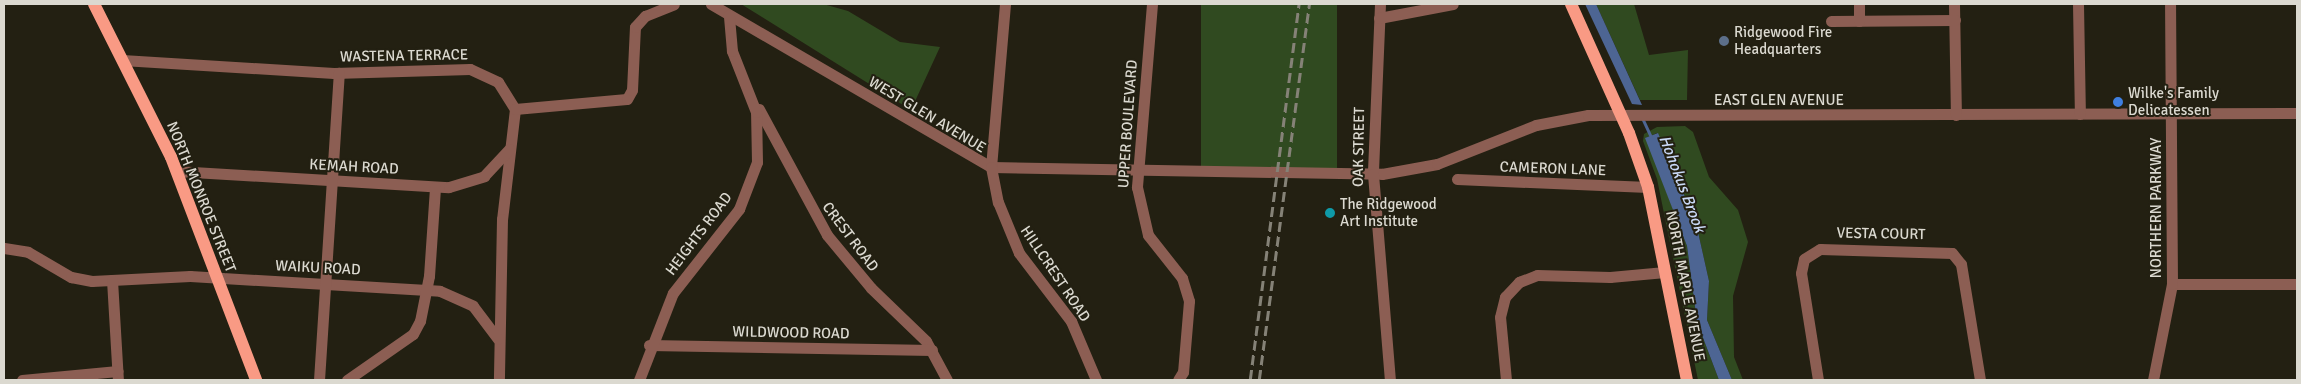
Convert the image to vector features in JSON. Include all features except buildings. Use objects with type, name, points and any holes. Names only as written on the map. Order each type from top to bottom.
[{"type":"main road","name":"NORTH MONROE STREET","points":[[94,4],[176,171],[256,380]]},
{"type":"main road","name":"NORTH MAPLE AVENUE","points":[[1571,4],[1628,116],[1648,187],[1687,380]]},
{"type":"street","points":[[498,379],[502,219],[515,109],[627,99],[632,90],[635,27],[645,16],[674,4]]},
{"type":"street","name":"WEST GLEN AVENUE","points":[[711,4],[991,167],[1272,173]]},
{"type":"street","name":"HILLCREST ROAD","points":[[1005,4],[991,167],[1008,232],[1071,321],[1096,380]]},
{"type":"street","name":"UPPER BOULEVARD","points":[[1152,4],[1138,170],[1142,222],[1182,278],[1189,301],[1183,372],[1178,380]]},
{"type":"street","name":"OAK STREET","points":[[1380,4],[1372,174],[1390,380]]},
{"type":"street","points":[[1379,18],[1453,4]]},
{"type":"street","points":[[1859,4],[1859,20]]},
{"type":"street","points":[[1954,4],[1956,115]]},
{"type":"street","points":[[2078,4],[2080,114]]},
{"type":"street","name":"NORTHERN PARKWAY","points":[[2153,380],[2172,284],[2170,4]]},
{"type":"street","name":"HEIGHTS ROAD","points":[[639,380],[649,345],[677,287],[747,194],[759,146],[752,96],[732,51],[729,15]]},
{"type":"street","points":[[1831,21],[1955,20]]},
{"type":"street","name":"WASTENA TERRACE","points":[[122,60],[339,73],[470,69],[498,82],[515,109]]},
{"type":"street","points":[[319,380],[339,73]]},
{"type":"street","name":"CREST ROAD","points":[[752,96],[798,188],[827,235],[932,350],[947,380]]},
{"type":"street","name":"EAST GLEN AVENUE","points":[[1272,173],[1372,174],[1437,164],[1564,116],[2297,113]]},
{"type":"street","name":"KEMAH ROAD","points":[[176,171],[435,187],[462,185],[484,176],[512,143]]},
{"type":"street","name":"CAMERON LANE","points":[[1457,179],[1648,187]]},
{"type":"street","points":[[347,380],[413,334],[427,290],[435,187]]},
{"type":"street","name":"WAIKU ROAD","points":[[4,248],[28,252],[81,280],[217,277],[427,290],[454,295],[473,306],[499,341]]},
{"type":"street","name":"VESTA COURT","points":[[1818,380],[1801,273],[1804,259],[1820,249],[1952,253],[1961,264],[1980,380]]},
{"type":"street","points":[[1506,380],[1500,317],[1505,297],[1519,282],[1537,275],[1628,277],[1665,272]]},
{"type":"street","points":[[22,380],[118,376],[112,280]]},
{"type":"street","points":[[2172,284],[2297,284]]},
{"type":"street","name":"WILDWOOD ROAD","points":[[649,345],[932,350]]},
{"type":"green space","points":[[741,4],[823,4],[848,11],[900,42],[940,47],[911,110]]},
{"type":"green space","points":[[1201,4],[1337,4],[1337,168],[1201,168]]},
{"type":"green space","points":[[1596,4],[1634,4],[1649,55],[1688,50],[1687,100],[1640,100]]},
{"type":"green space","points":[[1685,126],[1693,132],[1709,177],[1738,210],[1748,242],[1733,296],[1734,357],[1743,380],[1732,380],[1707,320],[1709,281],[1696,223],[1657,133],[1646,138],[1687,246],[1697,322],[1719,380],[1698,380],[1657,179],[1643,141],[1644,134],[1657,127]]},
{"type":"water","points":[[1585,4],[1596,4],[1642,105],[1632,104]]},
{"type":"water","name":"Hohokus Brook","points":[[1658,133],[1696,223],[1709,281],[1707,320],[1732,380],[1719,380],[1697,322],[1687,246],[1645,138]]},
{"type":"waterway","name":"Hohokus Brook","points":[[1643,119],[1651,136]]},
{"type":"railway","points":[[1250,380],[1299,4]]},
{"type":"railway","points":[[1259,380],[1309,4]]},
{"type":"place","name":"Ridgewood Fire Headquarters","points":[[1724,41]]},
{"type":"place","name":"Wilke's Family Delicatessen","points":[[2118,102]]},
{"type":"place","name":"The Ridgewood Art Institute","points":[[1330,213]]}]
